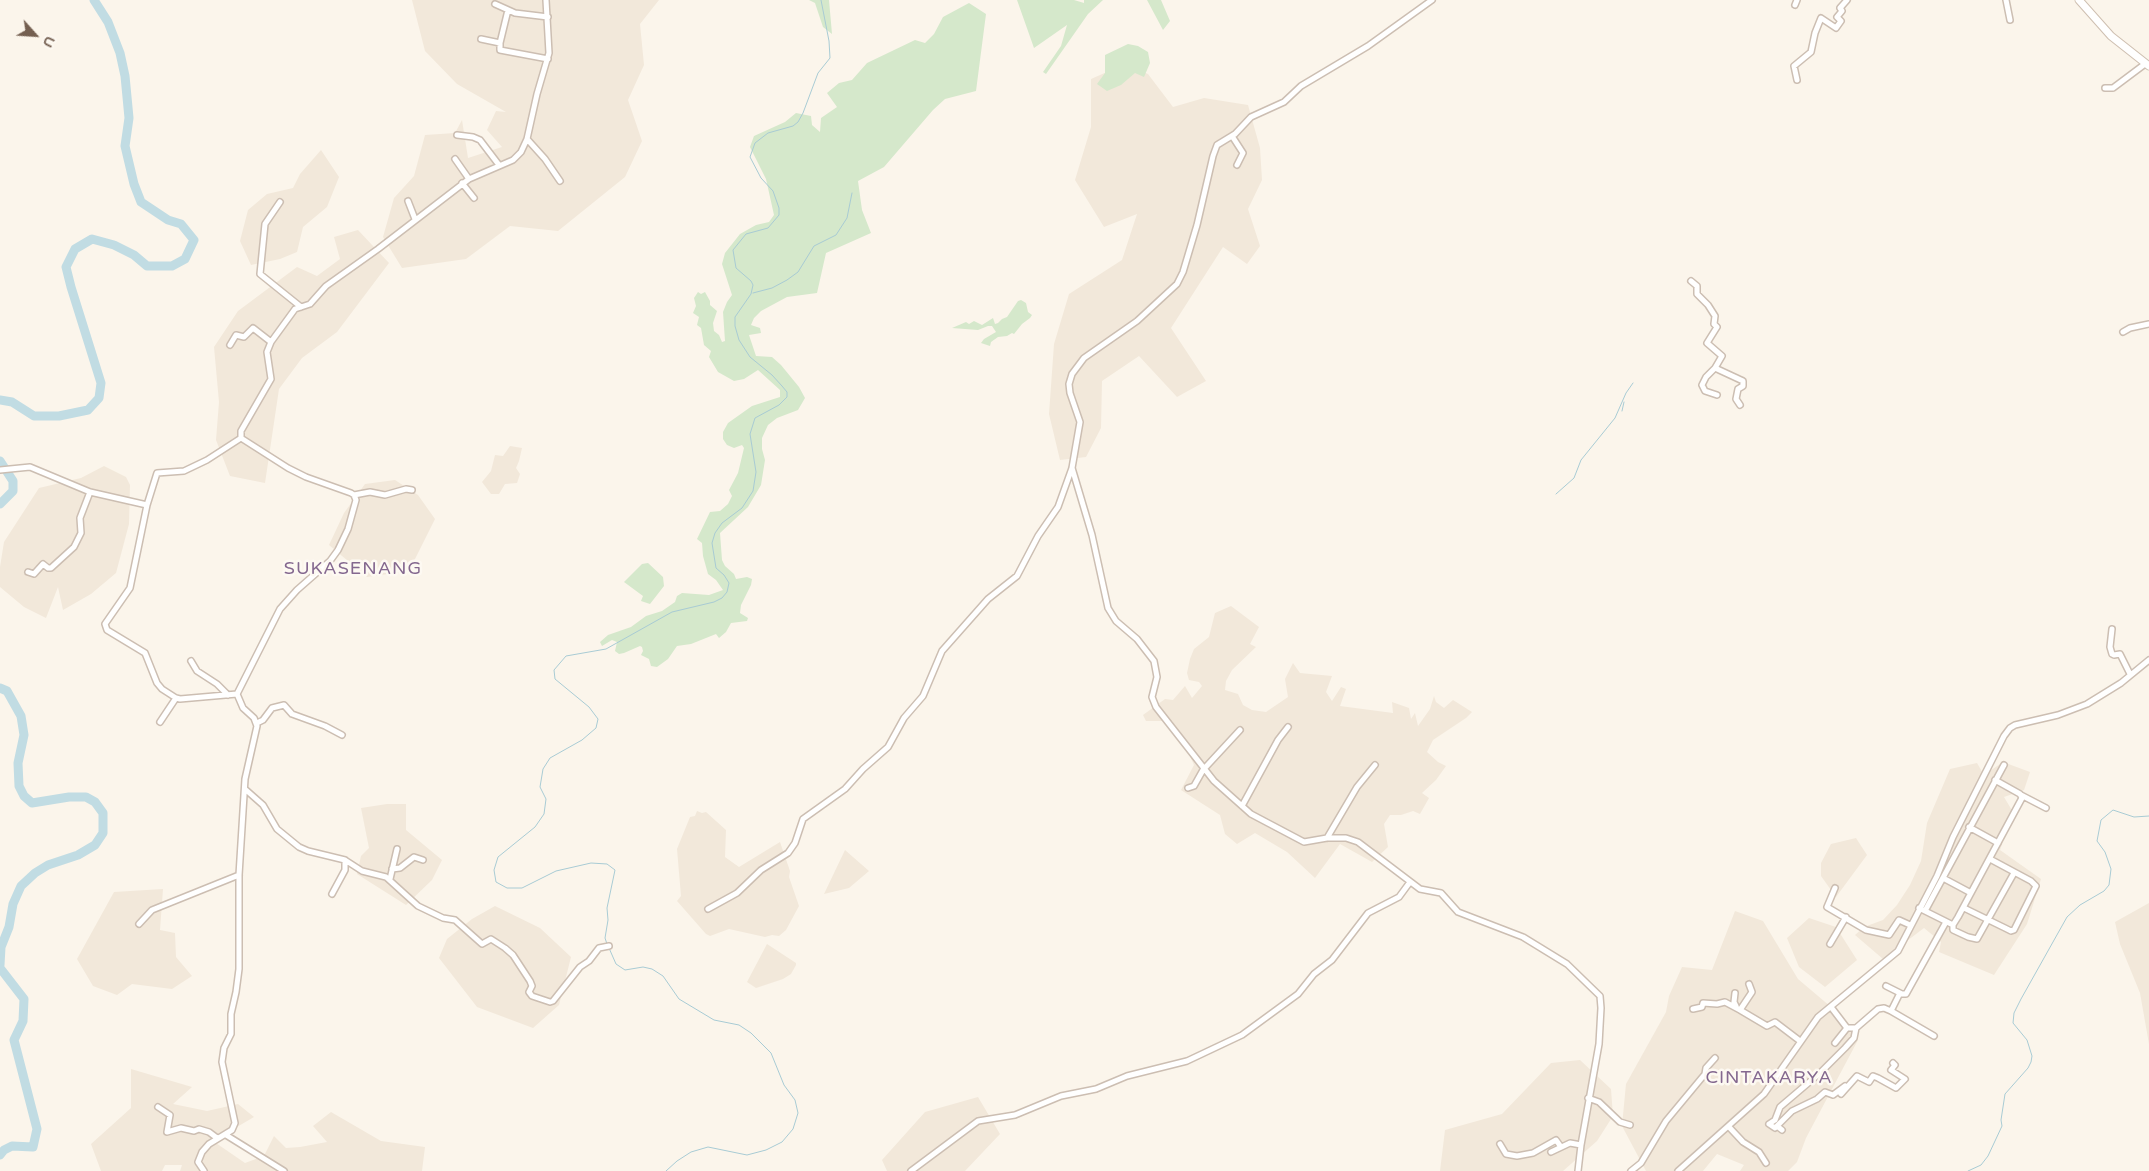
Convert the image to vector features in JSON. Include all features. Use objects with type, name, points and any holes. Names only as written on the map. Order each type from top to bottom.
[{"type":"main road","points":[[2079,0],[2111,36],[2147,65]]},
{"type":"street","points":[[241,438],[242,428],[270,379],[267,352],[271,342],[292,312],[310,304],[326,286],[469,178],[517,156],[527,139],[537,94],[548,59],[549,42],[546,0]]},
{"type":"street","points":[[708,909],[737,893],[761,870],[788,853],[795,843],[803,819],[845,789],[863,769],[888,747],[904,718],[924,696],[942,651],[988,599],[1018,576],[1038,536],[1058,507],[1072,468],[1080,422],[1070,393],[1072,374],[1084,358],[1137,321],[1177,284],[1183,272],[1197,225],[1215,149],[1221,142],[1232,136],[1251,117],[1286,100],[1295,90],[1368,46],[1432,0]]},
{"type":"street","points":[[1797,80],[1794,66],[1812,52],[1815,33],[1820,19],[1822,18],[1836,28],[1841,22],[1837,17],[1842,11],[1840,8],[1847,0]]},
{"type":"street","points":[[2006,0],[2010,20]]},
{"type":"street","points":[[495,4],[508,10],[548,16]]},
{"type":"street","points":[[508,10],[500,43],[500,51],[548,59]]},
{"type":"street","points":[[481,39],[500,43]]},
{"type":"street","points":[[2105,88],[2113,88],[2147,65]]},
{"type":"street","points":[[457,135],[480,140],[499,165]]},
{"type":"street","points":[[1232,136],[1243,152],[1238,165]]},
{"type":"street","points":[[527,139],[560,181]]},
{"type":"street","points":[[455,159],[469,178]]},
{"type":"street","points":[[462,183],[474,198]]},
{"type":"street","points":[[408,201],[415,220]]},
{"type":"street","points":[[280,202],[265,224],[260,274],[301,307]]},
{"type":"street","points":[[1691,280],[1697,286],[1696,293],[1711,308],[1715,316],[1714,324],[1717,327],[1707,344],[1722,355],[1716,368],[1706,377],[1702,385],[1704,391],[1717,396]]},
{"type":"street","points":[[2123,332],[2130,328],[2149,324]]},
{"type":"street","points":[[230,345],[236,335],[244,337],[253,328],[271,342]]},
{"type":"street","points":[[1716,368],[1743,381],[1743,386],[1738,388],[1736,399],[1740,405]]},
{"type":"street","points":[[241,438],[306,478],[354,495],[370,492],[385,495],[406,489],[412,490]]},
{"type":"street","points":[[238,694],[176,698],[157,683],[145,653],[105,627],[105,622],[130,588],[157,472],[184,471],[207,460],[241,438]]},
{"type":"street","points":[[0,470],[30,467],[90,492],[148,505]]},
{"type":"street","points":[[1072,468],[1092,535],[1108,608],[1116,621],[1137,639],[1154,661],[1157,677],[1152,694],[1154,702],[1203,770],[1256,817],[1304,842],[1327,838],[1346,838],[1358,842],[1423,890],[1441,893],[1458,912],[1523,937],[1568,964],[1598,994],[1601,1008],[1599,1044],[1580,1145],[1578,1171]]},
{"type":"street","points":[[28,572],[34,574],[43,564],[51,568],[74,547],[81,533],[80,518],[90,492]]},
{"type":"street","points":[[204,1171],[198,1164],[209,1144],[217,1138],[226,1135],[232,1130],[235,1123],[235,1116],[222,1070],[222,1062],[224,1048],[231,1034],[231,1014],[238,969],[239,875],[247,770],[256,723],[254,718],[243,708],[238,694],[280,609],[297,590],[330,561],[338,550],[356,503],[354,495]]},
{"type":"street","points":[[2112,629],[2110,646],[2112,654],[2114,656],[2120,654],[2130,674]]},
{"type":"street","points":[[1678,1171],[1764,1094],[1818,1017],[1896,953],[1937,876],[1953,838],[2004,736],[2010,728],[2052,717],[2087,704],[2149,660]]},
{"type":"street","points":[[191,661],[197,671],[217,684],[228,695]]},
{"type":"street","points":[[160,722],[176,698]]},
{"type":"street","points":[[256,723],[263,720],[272,708],[284,705],[292,714],[342,735]]},
{"type":"street","points":[[1242,806],[1278,740],[1288,727]]},
{"type":"street","points":[[1188,788],[1194,786],[1203,770],[1240,730]]},
{"type":"street","points":[[1327,838],[1357,786],[1375,765]]},
{"type":"street","points":[[1925,911],[2004,765]]},
{"type":"street","points":[[1995,780],[2046,808]]},
{"type":"street","points":[[246,790],[263,805],[277,829],[299,847],[345,862],[362,871],[390,879],[418,906],[443,918],[455,920],[482,944],[491,939],[511,952],[532,984],[530,993],[532,996],[550,1002],[556,999],[580,967],[589,961],[602,947],[609,946]]},
{"type":"street","points":[[2014,872],[1975,940],[1952,930],[2022,798],[2021,795]]},
{"type":"street","points":[[1969,827],[1998,843]]},
{"type":"street","points":[[390,879],[397,849]]},
{"type":"street","points":[[392,869],[400,868],[414,857],[423,860]]},
{"type":"street","points":[[1964,908],[2011,931],[2014,930],[2036,886],[2031,881],[1990,860]]},
{"type":"street","points":[[332,894],[345,870],[345,862]]},
{"type":"street","points":[[139,924],[152,910],[239,875]]},
{"type":"street","points":[[1943,878],[1971,893]]},
{"type":"street","points":[[911,1171],[978,1121],[1015,1115],[1061,1096],[1096,1089],[1127,1076],[1187,1061],[1242,1035],[1298,994],[1314,974],[1332,960],[1368,914],[1399,897],[1410,882]]},
{"type":"street","points":[[1835,888],[1826,906],[1869,931],[1889,935],[1899,920],[1910,925]]},
{"type":"street","points":[[1919,908],[1953,925]]},
{"type":"street","points":[[1830,944],[1846,917]]},
{"type":"street","points":[[1886,986],[1904,995],[1907,992],[1946,922]]},
{"type":"street","points":[[1739,1009],[1752,992],[1749,984]]},
{"type":"street","points":[[1735,992],[1734,1002],[1739,1009]]},
{"type":"street","points":[[1891,1011],[1900,993]]},
{"type":"street","points":[[1693,1009],[1701,1007],[1703,1003],[1717,1004],[1725,1002],[1767,1026],[1775,1022],[1800,1042]]},
{"type":"street","points":[[1830,1007],[1847,1028]]},
{"type":"street","points":[[1848,1085],[1833,1095],[1825,1092],[1817,1099],[1792,1111],[1780,1128],[1775,1128],[1769,1124],[1775,1120],[1780,1107],[1820,1073],[1845,1048],[1854,1038],[1856,1028],[1878,1009],[1884,1008],[1891,1011],[1934,1036]]},
{"type":"street","points":[[1847,1028],[1856,1028]]},
{"type":"street","points":[[1835,1043],[1847,1028]]},
{"type":"street","points":[[1631,1171],[1641,1163],[1666,1121],[1705,1074],[1706,1068],[1715,1058]]},
{"type":"street","points":[[1841,1094],[1857,1076],[1869,1082],[1873,1076],[1896,1088],[1905,1079],[1891,1070],[1895,1065],[1893,1064]]},
{"type":"street","points":[[1588,1098],[1599,1102],[1620,1122],[1630,1125]]},
{"type":"street","points":[[158,1107],[170,1115],[167,1132],[171,1133],[181,1128],[194,1131],[199,1129],[209,1132],[217,1138]]},
{"type":"street","points":[[1729,1127],[1743,1142],[1759,1152],[1766,1163]]},
{"type":"street","points":[[226,1135],[284,1171]]},
{"type":"street","points":[[1500,1144],[1506,1154],[1517,1156],[1533,1153],[1556,1140],[1561,1147]]},
{"type":"street","points":[[1551,1152],[1570,1143],[1580,1145]]},
{"type":"shaded area","points":[[412,0],[659,0],[640,24],[644,65],[628,100],[642,141],[625,177],[558,231],[510,226],[466,259],[402,268],[383,237],[394,198],[414,176],[425,135],[455,133],[462,120],[468,158],[502,147],[487,130],[496,111],[506,112],[457,84],[425,51]]},
{"type":"shaded area","points":[[1125,64],[1148,74],[1173,107],[1204,98],[1248,105],[1260,148],[1262,180],[1248,209],[1260,246],[1247,264],[1223,247],[1171,328],[1206,381],[1177,397],[1139,356],[1102,381],[1101,428],[1086,457],[1060,460],[1049,414],[1054,344],[1069,294],[1122,260],[1137,214],[1104,227],[1075,180],[1091,127],[1091,79]]},
{"type":"shaded area","points":[[321,150],[339,177],[327,207],[303,227],[297,252],[280,259],[251,265],[240,241],[248,210],[267,194],[293,188],[300,174]]},
{"type":"shaded area","points":[[358,230],[389,263],[337,332],[302,358],[279,389],[265,483],[230,476],[216,440],[219,402],[214,347],[238,311],[297,267],[317,276],[340,259],[334,237]]},
{"type":"shaded area","points":[[510,446],[522,448],[516,468],[520,474],[517,483],[505,484],[499,494],[491,494],[482,482],[491,471],[495,455],[503,456]]},
{"type":"shaded area","points":[[104,466],[126,477],[130,485],[129,524],[116,573],[91,594],[63,610],[58,587],[46,618],[24,607],[0,587],[0,567],[4,542],[39,488],[81,478]]},
{"type":"shaded area","points":[[395,480],[418,495],[435,519],[409,571],[367,577],[329,545],[344,513],[365,484]]},
{"type":"shaded area","points":[[1231,606],[1259,627],[1250,644],[1256,647],[1232,670],[1226,681],[1225,690],[1238,694],[1243,705],[1252,710],[1266,712],[1288,697],[1285,679],[1293,663],[1300,673],[1332,676],[1326,692],[1332,701],[1341,687],[1346,689],[1340,706],[1393,713],[1392,702],[1409,708],[1411,719],[1415,713],[1418,726],[1430,709],[1434,696],[1436,702],[1444,708],[1453,700],[1472,712],[1433,740],[1427,752],[1438,762],[1446,766],[1436,780],[1422,793],[1429,798],[1420,814],[1413,811],[1401,815],[1390,815],[1384,824],[1388,847],[1372,862],[1340,844],[1315,878],[1287,852],[1255,833],[1237,844],[1225,834],[1220,815],[1181,790],[1194,765],[1179,732],[1172,721],[1146,721],[1143,715],[1165,699],[1173,700],[1185,686],[1192,698],[1202,686],[1199,682],[1189,680],[1187,673],[1190,659],[1194,649],[1209,637],[1215,613]]},
{"type":"shaded area","points":[[2003,762],[2030,772],[2024,790],[2004,797],[2013,812],[2000,850],[2041,879],[2027,924],[1994,975],[1939,952],[1941,942],[1924,928],[1883,959],[1855,935],[1864,927],[1883,920],[1897,905],[1910,885],[1921,861],[1927,823],[1950,769],[1977,763],[1984,775]]},
{"type":"shaded area","points":[[387,804],[406,804],[406,830],[442,860],[432,880],[406,905],[357,874],[361,856],[369,848],[361,808]]},
{"type":"shaded area","points":[[697,811],[706,812],[726,830],[725,857],[739,867],[780,842],[799,906],[786,930],[779,936],[765,937],[729,929],[710,936],[706,934],[677,901],[681,896],[677,849],[690,817],[695,816]]},
{"type":"shaded area","points":[[1856,838],[1867,855],[1836,897],[1821,876],[1821,863],[1831,844]]},
{"type":"shaded area","points":[[845,850],[869,871],[849,888],[824,894]]},
{"type":"shaded area","points":[[163,889],[160,930],[175,933],[176,957],[192,976],[172,989],[132,984],[117,995],[93,986],[77,959],[114,892]]},
{"type":"shaded area","points":[[2149,903],[2149,1044],[2140,993],[2120,944],[2115,922]]},
{"type":"shaded area","points":[[495,906],[540,928],[571,957],[559,1005],[533,1028],[477,1007],[439,958],[447,939],[472,919]]},
{"type":"shaded area","points":[[1735,911],[1763,921],[1798,979],[1844,1018],[1858,1040],[1806,1138],[1797,1162],[1788,1171],[1740,1171],[1744,1165],[1717,1154],[1703,1171],[1646,1171],[1622,1126],[1626,1084],[1666,1012],[1669,996],[1682,967],[1712,970]]},
{"type":"shaded area","points":[[1809,918],[1836,927],[1857,960],[1825,987],[1799,967],[1787,938]]},
{"type":"shaded area","points":[[767,944],[796,963],[796,965],[791,974],[783,979],[756,988],[747,982]]},
{"type":"shaded area","points":[[1580,1060],[1611,1089],[1613,1116],[1597,1141],[1563,1171],[1440,1171],[1445,1130],[1502,1114],[1551,1063]]},
{"type":"shaded area","points":[[131,1069],[192,1087],[173,1104],[207,1111],[238,1104],[254,1117],[213,1141],[245,1163],[264,1156],[274,1136],[286,1148],[327,1142],[313,1126],[331,1112],[381,1141],[425,1147],[422,1171],[180,1171],[182,1165],[165,1165],[162,1171],[101,1171],[91,1144],[131,1108]]},
{"type":"shaded area","points":[[978,1097],[1000,1134],[965,1171],[887,1171],[882,1160],[925,1112]]},
{"type":"green space","points":[[809,0],[829,0],[832,34],[823,27],[815,3]]},
{"type":"green space","points":[[1017,0],[1074,0],[1084,3],[1084,0],[1103,0],[1088,14],[1046,74],[1043,72],[1061,46],[1067,25],[1034,48]]},
{"type":"green space","points":[[1147,0],[1161,0],[1170,21],[1163,30]]},
{"type":"green space","points":[[969,3],[986,14],[976,91],[945,99],[933,110],[884,167],[858,181],[862,210],[871,233],[826,253],[817,293],[787,297],[761,311],[754,318],[751,325],[760,328],[761,333],[749,335],[756,356],[772,357],[799,387],[805,398],[798,410],[777,418],[768,425],[762,438],[765,460],[761,485],[748,507],[720,533],[722,560],[725,566],[734,574],[736,579],[747,577],[752,579],[741,605],[740,613],[748,618],[747,621],[731,623],[726,632],[719,638],[716,634],[691,644],[677,646],[668,659],[657,667],[651,666],[649,659],[641,655],[643,651],[640,646],[619,654],[615,651],[617,642],[612,640],[602,646],[600,642],[608,635],[631,627],[646,616],[662,611],[675,602],[677,596],[682,593],[709,595],[723,590],[716,580],[708,574],[702,543],[697,539],[710,512],[720,511],[728,504],[732,496],[729,490],[738,473],[744,448],[742,445],[734,448],[727,445],[723,439],[723,432],[728,423],[752,406],[780,397],[780,390],[758,370],[744,379],[734,381],[718,372],[709,357],[711,351],[704,345],[701,328],[697,325],[699,317],[693,313],[696,306],[694,298],[698,292],[701,294],[705,292],[710,305],[717,311],[713,323],[714,331],[719,335],[722,342],[725,341],[723,312],[732,295],[722,264],[725,253],[740,234],[756,225],[769,222],[774,215],[766,179],[750,147],[754,136],[785,122],[796,113],[811,116],[812,125],[820,132],[821,118],[837,107],[827,93],[839,83],[852,80],[867,63],[915,40],[925,43],[934,34],[943,17]]},
{"type":"green space","points":[[1128,44],[1138,46],[1148,52],[1150,63],[1144,77],[1135,73],[1121,85],[1107,91],[1097,84],[1105,73],[1105,55]]},
{"type":"green space","points":[[1021,300],[1026,303],[1028,312],[1032,315],[1030,318],[1014,334],[998,337],[991,342],[990,346],[981,343],[996,332],[992,326],[978,330],[952,328],[974,321],[982,325],[993,318],[995,324],[998,323],[1007,317],[1018,301]]},
{"type":"green space","points":[[648,563],[663,577],[664,586],[650,604],[641,601],[643,596],[624,582],[642,564]]},
{"type":"waterway","points":[[0,400],[12,402],[34,416],[59,416],[88,410],[99,398],[101,383],[66,267],[75,249],[92,239],[114,245],[134,255],[147,266],[172,266],[185,259],[194,240],[181,224],[168,220],[141,202],[134,184],[125,146],[129,118],[125,76],[120,53],[108,22],[94,0]]},
{"type":"waterway","points":[[607,944],[605,938],[608,920],[607,908],[615,870],[607,864],[591,863],[556,871],[522,888],[507,888],[496,882],[494,870],[498,857],[535,827],[544,814],[546,799],[540,787],[543,769],[550,758],[582,740],[596,728],[598,719],[589,707],[555,679],[554,670],[566,656],[606,649],[672,612],[714,602],[722,598],[727,592],[729,583],[716,568],[712,543],[715,533],[722,523],[742,508],[753,491],[756,472],[750,434],[755,418],[779,405],[787,397],[787,392],[782,386],[750,357],[739,340],[735,326],[735,317],[751,294],[753,285],[736,268],[733,250],[746,234],[768,228],[779,215],[779,208],[773,191],[761,178],[750,157],[755,143],[768,133],[793,126],[798,122],[818,73],[830,58],[829,41],[821,0]]},
{"type":"waterway","points":[[753,293],[772,288],[787,280],[798,272],[814,246],[836,235],[847,218],[852,193]]},
{"type":"waterway","points":[[1556,494],[1574,478],[1581,460],[1615,418],[1626,393],[1633,383]]},
{"type":"waterway","points":[[1622,411],[1624,402]]},
{"type":"waterway","points":[[0,461],[13,481],[13,491],[0,504]]},
{"type":"waterway","points":[[0,688],[7,691],[21,716],[24,735],[18,763],[19,786],[24,796],[32,803],[69,797],[86,797],[95,802],[103,813],[103,833],[95,845],[78,855],[48,865],[35,873],[21,886],[13,904],[9,927],[1,947],[0,965]]},
{"type":"waterway","points":[[1968,1171],[1981,1165],[1988,1156],[2002,1126],[2001,1120],[2005,1094],[2031,1062],[2032,1056],[2027,1040],[2013,1023],[2014,1013],[2067,917],[2080,905],[2104,891],[2109,885],[2111,869],[2105,852],[2097,841],[2101,820],[2113,810],[2134,817],[2149,816]]},
{"type":"waterway","points":[[609,948],[616,964],[625,970],[643,967],[652,969],[663,976],[679,999],[714,1020],[739,1025],[751,1033],[771,1053],[784,1085],[795,1100],[798,1113],[793,1129],[782,1142],[766,1150],[747,1155],[708,1147],[691,1152],[666,1171]]},
{"type":"waterway","points":[[0,968],[24,999],[23,1021],[14,1040],[37,1129],[33,1147],[12,1146],[4,1150],[0,1155]]},
{"type":"district","name":"SUKASENANG","points":[[353,569]]},
{"type":"district","name":"CINTAKARYA","points":[[1769,1078]]}]
